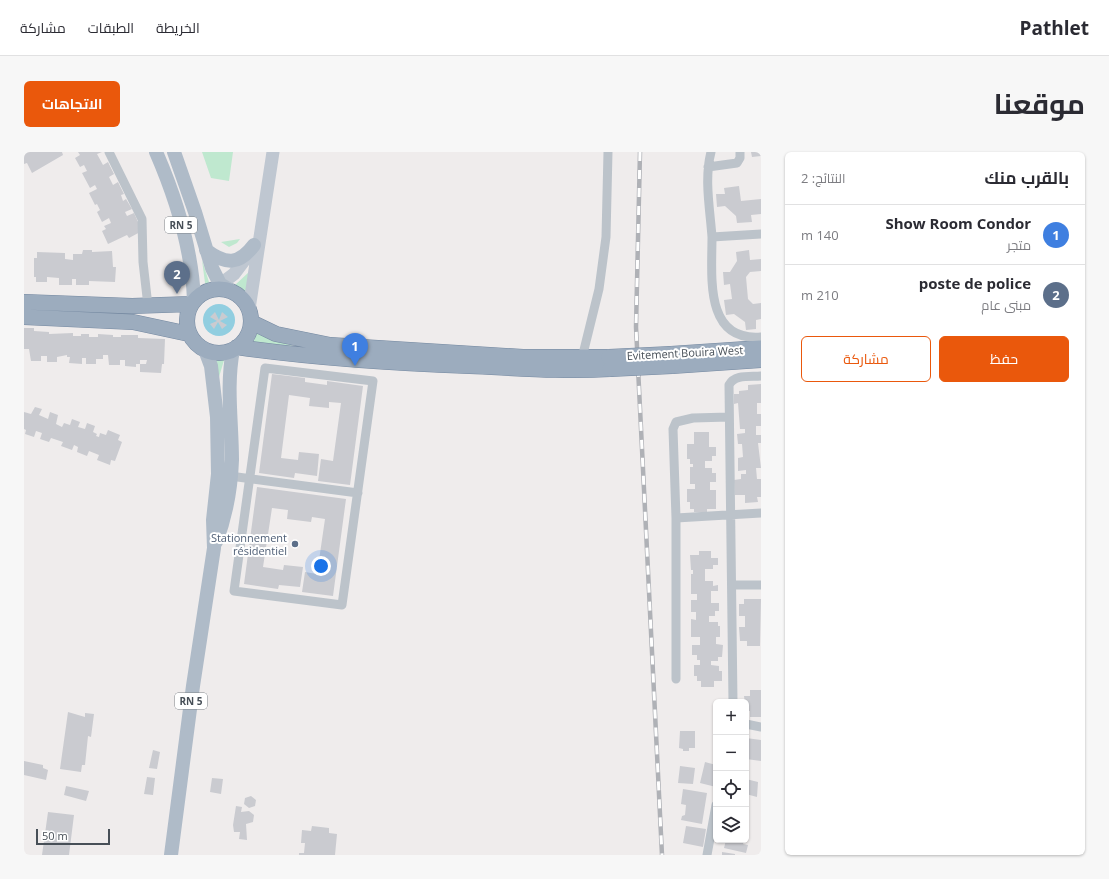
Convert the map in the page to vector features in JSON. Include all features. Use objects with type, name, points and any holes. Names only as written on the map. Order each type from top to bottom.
[{"type":"highway","points":[[250,316],[247,336],[235,348],[214,353],[205,350],[193,340],[189,334],[186,319],[192,302],[199,294],[222,288],[242,298],[250,316],[276,334],[330,345],[523,357],[580,364]]},
{"type":"highway","points":[[24,302],[148,306],[192,302]]},
{"type":"highway","points":[[24,316],[132,322],[189,334]]},
{"type":"highway","points":[[235,348],[264,361],[400,364],[580,364]]},
{"type":"highway","name":"Evitement Bouira West","points":[[672,360],[733,350],[761,348]]},
{"type":"highway","name":"Evitement Bouira West","points":[[580,364],[672,360],[761,360]]},
{"type":"main road","name":"RN 5","points":[[156,152],[172,192],[184,234],[193,284],[192,302]]},
{"type":"main road","name":"RN 5","points":[[174,152],[187,186],[212,268],[222,288]]},
{"type":"main road","points":[[250,316],[273,152]]},
{"type":"main road","points":[[222,288],[249,256],[262,222]]},
{"type":"main road","points":[[206,250],[221,260],[234,261],[247,254],[254,245]]},
{"type":"main road","name":"RN 5","points":[[214,548],[224,522],[232,462],[229,382],[235,348]]},
{"type":"main road","name":"RN 5","points":[[171,855],[193,686],[214,548],[213,520],[218,474],[217,417],[212,366],[205,350]]},
{"type":"street","points":[[109,152],[142,219],[143,262],[148,306]]},
{"type":"street","points":[[580,364],[599,289],[606,237],[608,152]]},
{"type":"street","points":[[711,152],[708,167],[714,300],[718,315],[726,328],[735,334],[749,338],[761,337]]},
{"type":"street","points":[[708,167],[737,163],[740,158],[740,152]]},
{"type":"street","points":[[712,237],[761,234]]},
{"type":"street","points":[[733,350],[732,340],[735,334]]},
{"type":"street","points":[[264,361],[373,381],[342,605],[234,591],[250,479],[264,361]]},
{"type":"street","points":[[733,699],[729,385],[732,380],[738,377],[761,376]]},
{"type":"street","points":[[676,679],[676,518],[673,430],[676,422],[693,418],[729,417]]},
{"type":"street","points":[[230,476],[358,493]]},
{"type":"street","points":[[676,518],[761,513]]},
{"type":"street","points":[[732,585],[761,585]]},
{"type":"street","points":[[749,724],[761,726]]},
{"type":"street","points":[[707,855],[716,807]]},
{"type":"green space","points":[[202,152],[233,152],[229,181],[211,178]]},
{"type":"green space","points":[[240,239],[237,243],[229,247],[221,242]]},
{"type":"green space","points":[[202,260],[209,282],[206,285],[205,283]]},
{"type":"green space","points":[[249,272],[247,290],[243,293],[235,285]]},
{"type":"green space","points":[[257,330],[271,339],[293,346],[253,344]]},
{"type":"green space","points":[[213,357],[225,357],[219,377]]},
{"type":"water","points":[[216,304],[222,304],[231,308],[235,320],[231,332],[222,336],[216,336],[207,332],[203,323],[203,317],[207,308]]},
{"type":"building","points":[[24,152],[62,152],[63,155],[32,173],[27,163],[24,164]]},
{"type":"building","points":[[78,152],[102,152],[97,154],[103,165],[108,162],[114,174],[109,177],[113,185],[118,182],[124,194],[121,195],[123,201],[126,199],[132,209],[125,212],[127,216],[134,213],[142,231],[129,238],[127,235],[108,244],[102,231],[106,229],[104,226],[111,223],[109,218],[102,222],[97,212],[100,210],[97,204],[95,205],[89,193],[97,189],[95,185],[90,188],[82,173],[87,171],[84,165],[80,167],[75,158],[80,155]]},
{"type":"building","points":[[751,152],[761,152],[761,156],[752,157]]},
{"type":"building","points":[[739,186],[741,201],[761,199],[761,214],[751,215],[752,222],[737,223],[736,216],[725,206],[717,207],[716,194],[725,194],[724,188]]},
{"type":"building","points":[[83,250],[92,250],[92,252],[112,251],[113,267],[116,267],[115,282],[89,281],[89,285],[76,285],[76,279],[72,279],[72,285],[59,285],[59,278],[47,277],[47,282],[36,282],[36,277],[34,277],[34,258],[37,258],[37,252],[65,253],[65,259],[73,260],[73,254],[82,254]]},
{"type":"building","points":[[749,250],[750,260],[761,259],[761,271],[750,272],[746,277],[748,299],[753,304],[761,303],[761,319],[756,320],[756,329],[746,330],[745,322],[734,314],[726,315],[724,300],[732,299],[730,284],[724,285],[723,272],[730,272],[737,261],[736,252]]},
{"type":"building","points":[[215,312],[219,320],[222,312],[228,317],[220,321],[227,325],[222,329],[218,322],[214,329],[210,324],[217,321],[210,317]]},
{"type":"building","points":[[24,328],[34,328],[34,331],[49,332],[49,334],[73,333],[73,336],[81,336],[81,334],[89,334],[89,337],[98,337],[98,334],[113,335],[113,337],[121,337],[121,335],[138,335],[138,338],[165,339],[164,364],[162,364],[161,373],[140,372],[140,364],[136,364],[136,367],[125,366],[125,360],[120,360],[120,365],[109,365],[108,355],[103,355],[103,359],[96,359],[96,364],[86,364],[86,358],[82,358],[82,364],[69,363],[70,357],[67,357],[67,355],[57,357],[57,362],[47,362],[47,356],[41,356],[41,361],[31,361],[29,349],[24,349]],"holes":[[[140,360],[147,360],[146,364],[140,364]]]},
{"type":"building","points":[[272,374],[305,378],[305,382],[327,385],[327,381],[363,386],[350,485],[318,481],[321,459],[333,461],[341,403],[329,402],[329,408],[309,406],[310,398],[289,395],[281,458],[298,460],[299,452],[319,454],[317,476],[295,473],[294,478],[259,473]]},
{"type":"building","points":[[761,384],[761,403],[757,403],[757,414],[761,414],[761,426],[756,426],[756,435],[761,435],[761,443],[758,443],[761,468],[756,468],[757,479],[761,479],[761,497],[757,497],[758,502],[745,503],[745,495],[735,495],[734,480],[741,479],[741,474],[746,474],[746,470],[738,471],[738,458],[743,457],[742,444],[738,444],[737,434],[745,433],[745,429],[740,429],[738,403],[734,404],[734,394],[739,394],[739,391],[748,390],[748,385]]},
{"type":"building","points":[[35,407],[42,409],[39,415],[48,419],[50,412],[58,415],[56,424],[62,427],[64,423],[70,425],[72,419],[80,422],[78,427],[85,429],[87,423],[95,426],[93,432],[99,437],[100,433],[106,435],[108,430],[120,435],[118,440],[122,442],[115,461],[111,460],[110,465],[97,460],[99,455],[89,451],[87,456],[77,452],[78,447],[74,445],[72,450],[61,446],[63,442],[51,438],[49,442],[40,439],[42,433],[36,431],[34,437],[25,434],[24,412],[31,414]]},
{"type":"building","points":[[694,432],[709,432],[709,447],[716,447],[716,456],[712,456],[712,461],[705,461],[705,468],[712,468],[712,473],[716,473],[716,482],[710,482],[710,490],[716,490],[716,509],[707,509],[707,512],[694,512],[694,509],[690,509],[690,502],[687,502],[687,489],[695,489],[695,484],[690,484],[690,467],[693,467],[693,464],[690,464],[690,459],[687,459],[687,444],[694,444]]},
{"type":"building","points":[[257,487],[346,499],[333,596],[302,592],[305,572],[317,574],[325,519],[312,517],[311,522],[287,519],[288,510],[272,508],[263,567],[283,570],[284,565],[303,567],[300,587],[279,585],[278,589],[244,584]]},
{"type":"building","points":[[699,551],[711,551],[711,558],[718,558],[718,565],[713,565],[713,569],[705,569],[705,581],[713,581],[713,586],[718,585],[718,591],[711,591],[711,603],[719,603],[719,611],[715,611],[715,616],[709,616],[709,622],[718,622],[718,626],[720,626],[720,637],[716,637],[716,644],[723,645],[722,657],[718,657],[718,661],[711,661],[711,665],[719,666],[719,671],[722,671],[722,681],[714,681],[714,687],[701,687],[701,681],[697,681],[697,676],[694,676],[694,665],[700,665],[700,660],[697,660],[697,655],[692,655],[692,645],[700,645],[700,637],[691,637],[691,619],[696,620],[696,612],[691,612],[691,600],[697,600],[697,594],[691,594],[691,574],[693,574],[693,570],[691,570],[690,555],[699,555]]},
{"type":"building","points":[[744,599],[761,599],[760,646],[747,646],[747,641],[740,641],[739,627],[745,627],[745,616],[739,616],[739,604],[744,604]]},
{"type":"building","points":[[750,690],[761,690],[761,717],[750,717],[749,699],[744,699],[744,696],[750,696]]},
{"type":"building","points":[[68,712],[85,717],[85,713],[94,714],[91,737],[88,736],[85,765],[82,765],[81,772],[60,769]]},
{"type":"building","points":[[680,731],[695,731],[695,748],[689,748],[689,751],[683,751],[683,749],[679,748]]},
{"type":"building","points":[[749,738],[761,740],[761,761],[749,759]]},
{"type":"building","points":[[153,750],[160,752],[157,769],[149,768]]},
{"type":"building","points":[[24,761],[43,765],[43,768],[48,770],[46,780],[24,775]]},
{"type":"building","points":[[705,762],[713,764],[713,786],[700,783]]},
{"type":"building","points":[[680,766],[695,768],[693,784],[678,783]]},
{"type":"building","points":[[147,777],[155,778],[153,795],[144,794]]},
{"type":"building","points":[[212,778],[223,779],[221,794],[210,792]]},
{"type":"building","points":[[749,780],[758,782],[757,797],[749,795]]},
{"type":"building","points":[[66,786],[89,791],[86,801],[64,795]]},
{"type":"building","points":[[683,789],[707,793],[702,824],[681,820],[682,816],[685,815],[686,805],[681,804]]},
{"type":"building","points":[[251,796],[256,800],[255,806],[249,808],[244,804],[245,798]]},
{"type":"building","points":[[236,806],[242,807],[241,812],[249,811],[254,815],[253,822],[246,824],[247,840],[239,839],[240,832],[234,832],[233,825]]},
{"type":"building","points":[[48,812],[74,815],[69,855],[42,855]]},
{"type":"building","points":[[312,826],[329,828],[329,833],[337,834],[335,855],[299,855],[299,853],[304,853],[305,843],[301,843],[302,830],[311,831]]},
{"type":"building","points":[[686,826],[706,829],[703,847],[683,843]]},
{"type":"building","points":[[725,843],[743,843],[748,845],[746,853],[724,848]]},
{"type":"building","points":[[722,852],[735,854],[735,855],[722,855]]},
{"type":"railway","points":[[640,152],[636,327],[662,855]]},
{"type":"place","name":"poste de police","points":[[177,294]]},
{"type":"place","name":"Show Room Condor","points":[[355,366]]},
{"type":"place","name":"Stationnement résidentiel","points":[[295,544]]}]
